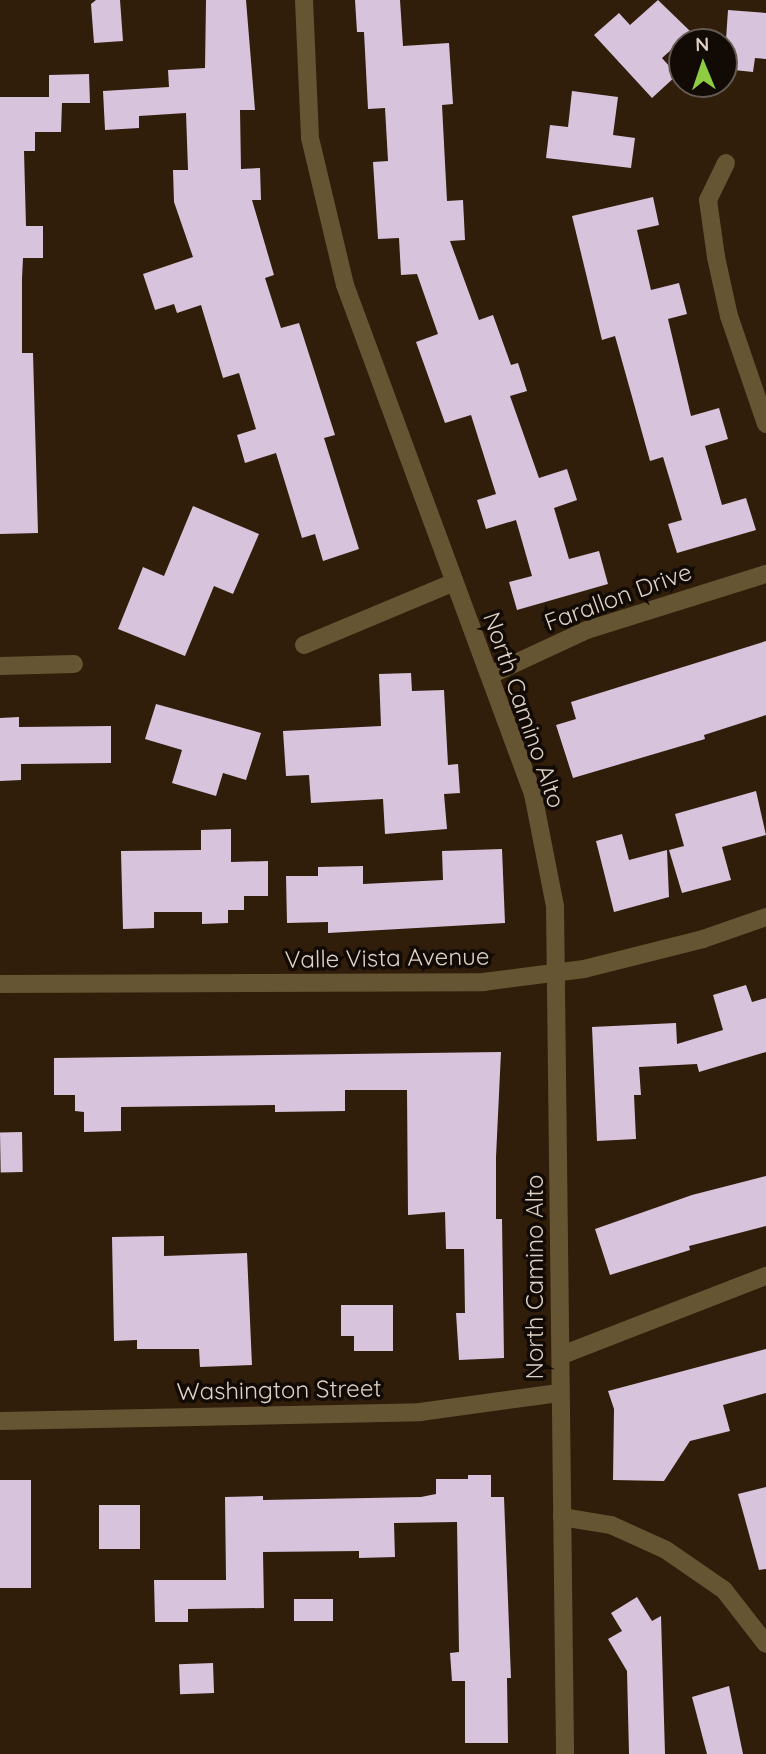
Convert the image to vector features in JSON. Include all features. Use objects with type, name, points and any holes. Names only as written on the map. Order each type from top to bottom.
[{"type":"street","name":"North Camino Alto","points":[[304,0],[309,127],[323,206],[345,285],[452,583],[490,675],[533,794],[555,906],[565,1754]]},
{"type":"street","points":[[726,163],[708,201],[716,257],[729,316],[766,424]]},
{"type":"street","name":"Farallon Drive","points":[[490,675],[587,630],[766,574]]},
{"type":"street","points":[[304,645],[452,583]]},
{"type":"street","points":[[0,666],[75,664]]},
{"type":"street","name":"Valle Vista Avenue","points":[[0,984],[457,982],[556,973],[703,939],[766,917]]},
{"type":"street","points":[[562,1355],[766,1276]]},
{"type":"street","name":"Washington Street","points":[[0,1421],[420,1412],[559,1394]]},
{"type":"street","points":[[562,1517],[611,1525],[666,1550],[724,1590],[766,1644]]},
{"type":"building","points":[[96,0],[120,0],[123,41],[94,43],[91,4]]},
{"type":"building","points":[[206,0],[246,0],[255,110],[240,110],[241,169],[260,168],[261,200],[252,200],[274,275],[265,278],[281,328],[299,323],[335,435],[324,438],[359,549],[323,561],[315,534],[302,538],[276,453],[245,463],[237,435],[256,429],[239,373],[223,378],[201,305],[177,313],[174,304],[155,310],[143,274],[193,257],[174,202],[173,170],[188,170],[186,113],[139,116],[139,128],[105,130],[103,91],[169,87],[168,70],[205,68]]},
{"type":"building","points":[[355,0],[400,0],[403,46],[449,43],[453,104],[442,105],[447,201],[463,200],[465,240],[450,241],[479,320],[493,315],[511,365],[518,363],[527,391],[510,396],[539,478],[567,469],[577,500],[554,508],[569,559],[599,551],[608,584],[517,610],[509,582],[532,576],[516,520],[486,529],[477,500],[496,494],[471,415],[445,423],[416,342],[438,334],[417,274],[401,275],[399,238],[378,239],[373,162],[388,161],[385,108],[368,109],[364,32],[357,32]]},
{"type":"building","points":[[658,0],[687,28],[668,28],[668,53],[662,58],[668,65],[668,83],[652,98],[594,35],[619,13],[630,25]]},
{"type":"building","points":[[728,10],[766,13],[766,59],[755,58],[753,72],[738,70],[738,28],[727,28]]},
{"type":"building","points":[[89,74],[90,103],[62,103],[61,132],[35,132],[35,151],[24,151],[26,226],[43,226],[43,258],[23,258],[22,278],[22,353],[33,353],[38,533],[0,534],[0,97],[49,97],[49,75]]},
{"type":"building","points":[[572,91],[618,97],[613,135],[635,138],[631,168],[546,158],[550,125],[568,127]]},
{"type":"building","points":[[653,197],[659,225],[637,230],[651,290],[679,283],[687,314],[668,319],[691,416],[719,408],[728,439],[705,446],[722,505],[746,498],[756,530],[677,553],[668,524],[682,520],[663,457],[650,461],[615,336],[602,340],[572,216]]},
{"type":"building","points":[[193,506],[259,534],[233,594],[214,586],[185,656],[118,629],[143,567],[164,576]]},
{"type":"building","points":[[766,641],[766,715],[704,735],[705,739],[573,778],[556,725],[576,719],[571,702]]},
{"type":"building","points":[[411,673],[412,691],[444,690],[448,765],[458,764],[460,793],[444,794],[447,829],[385,834],[383,799],[311,803],[309,775],[286,776],[283,731],[381,726],[379,674]]},
{"type":"building","points":[[156,704],[261,733],[246,780],[223,773],[216,796],[172,783],[182,750],[145,739]]},
{"type":"building","points":[[19,717],[19,727],[111,726],[111,763],[21,764],[21,780],[0,781],[0,718]]},
{"type":"building","points":[[756,791],[766,835],[722,847],[731,880],[682,893],[669,850],[684,846],[675,814]]},
{"type":"building","points":[[231,829],[231,862],[268,861],[268,896],[244,896],[244,910],[228,910],[228,923],[202,924],[202,912],[154,912],[154,928],[123,929],[121,851],[201,850],[201,830]]},
{"type":"building","points":[[622,834],[629,860],[667,850],[669,897],[614,912],[596,841]]},
{"type":"building","points":[[502,849],[505,923],[328,933],[328,922],[287,923],[286,876],[318,876],[318,867],[363,866],[363,884],[443,880],[442,851]]},
{"type":"building","points":[[746,985],[752,1002],[766,998],[766,1052],[699,1072],[697,1064],[639,1067],[641,1095],[634,1095],[636,1139],[597,1141],[592,1027],[676,1023],[677,1044],[723,1030],[713,995]]},
{"type":"building","points":[[501,1052],[496,1219],[502,1219],[504,1358],[459,1360],[456,1313],[465,1313],[464,1249],[446,1249],[445,1212],[408,1215],[407,1090],[345,1090],[345,1111],[275,1112],[275,1105],[121,1107],[121,1131],[84,1132],[84,1112],[75,1111],[75,1095],[54,1095],[54,1058]]},
{"type":"building","points":[[0,1132],[22,1132],[23,1172],[1,1172]]},
{"type":"building","points":[[766,1176],[766,1226],[689,1246],[690,1250],[610,1275],[595,1229],[692,1195]]},
{"type":"building","points":[[164,1236],[164,1256],[247,1253],[252,1365],[200,1367],[199,1349],[137,1349],[137,1340],[114,1341],[112,1237]]},
{"type":"building","points":[[341,1305],[393,1305],[393,1351],[354,1351],[354,1336],[341,1336]]},
{"type":"building","points":[[766,1349],[766,1393],[723,1405],[730,1431],[690,1441],[664,1481],[613,1480],[614,1409],[608,1391]]},
{"type":"building","points":[[468,1475],[491,1475],[491,1497],[504,1497],[511,1678],[507,1678],[508,1743],[465,1743],[465,1681],[452,1681],[450,1653],[459,1652],[457,1522],[394,1523],[395,1557],[359,1558],[359,1551],[263,1552],[264,1608],[188,1609],[188,1622],[155,1622],[154,1580],[226,1580],[225,1497],[263,1496],[263,1500],[421,1497],[436,1494],[436,1479],[468,1479]]},
{"type":"building","points":[[0,1480],[31,1480],[31,1588],[0,1588]]},
{"type":"building","points":[[766,1487],[766,1569],[759,1570],[738,1494]]},
{"type":"building","points":[[99,1505],[140,1505],[140,1549],[99,1549]]},
{"type":"building","points":[[637,1597],[652,1621],[661,1616],[665,1754],[629,1754],[627,1671],[608,1639],[622,1631],[611,1613]]},
{"type":"building","points":[[294,1599],[333,1599],[333,1621],[294,1621]]},
{"type":"building","points":[[213,1663],[214,1693],[180,1694],[179,1664]]},
{"type":"building","points":[[729,1686],[743,1754],[707,1754],[692,1697]]}]
